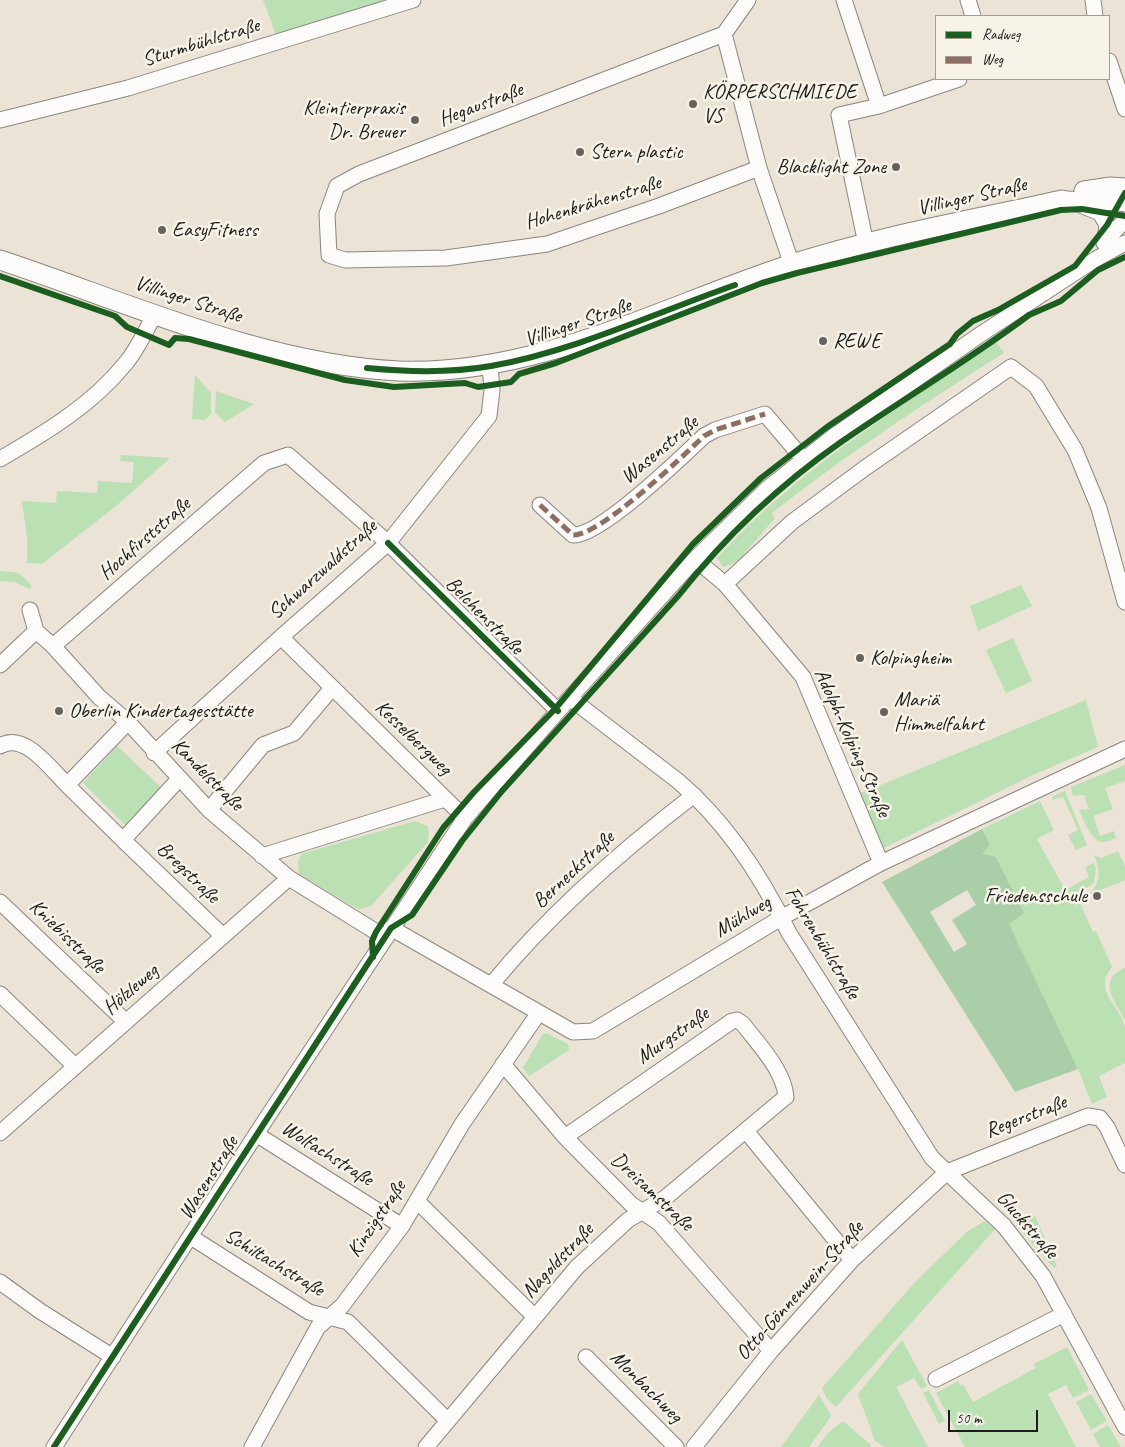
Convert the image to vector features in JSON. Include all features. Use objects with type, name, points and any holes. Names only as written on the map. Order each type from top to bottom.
[{"type":"main road","name":"Villinger Straße","points":[[1067,201],[1070,193],[1120,185]]},
{"type":"main road","name":"Villinger Straße","points":[[0,260],[154,314],[282,353],[352,366],[418,371],[490,366],[541,355],[792,264],[866,244],[1067,201],[1105,200],[1125,202]]},
{"type":"street","name":"Sturmbühlstraße","points":[[0,120],[128,88],[413,0]]},
{"type":"street","points":[[748,0],[724,34],[759,168],[792,264]]},
{"type":"street","points":[[844,0],[879,106]]},
{"type":"street","points":[[968,0],[974,15]]},
{"type":"street","points":[[1093,0],[1095,15]]},
{"type":"street","name":"Hegaustraße","points":[[345,260],[329,255],[327,214],[337,186],[359,174],[724,34]]},
{"type":"street","points":[[1110,64],[1125,109]]},
{"type":"street","points":[[866,244],[839,116],[879,106],[955,80]]},
{"type":"street","name":"Hohenkrähenstraße","points":[[345,260],[446,258],[547,244],[659,206],[759,168]]},
{"type":"street","points":[[1067,201],[1100,213],[1119,242]]},
{"type":"street","name":"Wasenstraße","points":[[54,1447],[256,1134],[465,818],[558,711],[695,559],[768,488],[834,436],[981,334],[1119,242],[1125,220]]},
{"type":"street","points":[[0,460],[64,420],[104,386],[125,364],[154,314]]},
{"type":"street","name":"Schwarzwaldstraße","points":[[154,753],[280,637],[388,543],[489,416],[492,390],[490,366]]},
{"type":"street","points":[[725,584],[792,522],[1011,366],[1036,386],[1075,450],[1099,508],[1125,602]]},
{"type":"street","name":"Wasenstraße","points":[[540,505],[573,535],[585,533],[638,497],[704,436],[715,430],[765,414],[804,460]]},
{"type":"street","name":"Belchenstraße","points":[[264,463],[288,455],[388,543],[558,711]]},
{"type":"street","name":"Hochfirststraße","points":[[54,646],[264,463]]},
{"type":"street","name":"Adolph-Kolping-Straße","points":[[695,559],[725,584],[803,677],[881,862]]},
{"type":"street","points":[[0,665],[36,631],[30,610]]},
{"type":"street","name":"Kandelstraße","points":[[36,631],[54,646],[99,697],[128,722],[154,753],[209,810],[262,856],[289,878],[389,933]]},
{"type":"street","name":"Kesselbergweg","points":[[280,637],[465,818]]},
{"type":"street","points":[[209,810],[263,745],[294,733],[332,688]]},
{"type":"street","name":"Fohrenbühlstraße","points":[[570,698],[694,795],[724,828],[774,902],[788,933],[932,1158],[947,1172]]},
{"type":"street","points":[[67,785],[128,722]]},
{"type":"street","name":"Bregstraße","points":[[0,746],[13,740],[24,744],[223,936]]},
{"type":"street","name":"Mühlweg","points":[[389,933],[492,984],[538,1014],[573,1032],[593,1031],[782,918],[881,862],[1125,749]]},
{"type":"street","points":[[124,840],[179,780]]},
{"type":"street","name":"Berneckstraße","points":[[492,984],[553,917],[613,860],[694,795]]},
{"type":"street","points":[[262,856],[446,799]]},
{"type":"street","name":"Hölzleweg","points":[[0,1133],[289,878]]},
{"type":"street","name":"Kniebisstraße","points":[[0,902],[126,1022]]},
{"type":"street","points":[[0,994],[76,1066]]},
{"type":"street","name":"Kinzigstraße","points":[[252,1447],[318,1328],[342,1306],[402,1226],[462,1124],[538,1014]]},
{"type":"street","name":"Murgstraße","points":[[565,1137],[732,1021],[737,1020],[776,1070],[786,1097],[746,1131]]},
{"type":"street","name":"Dreisamstraße","points":[[503,1064],[565,1137],[631,1204],[659,1223],[771,1352]]},
{"type":"street","name":"Regerstraße","points":[[947,1172],[1088,1116],[1100,1118],[1125,1166]]},
{"type":"street","points":[[746,1131],[852,1260]]},
{"type":"street","name":"Nagoldstraße","points":[[426,1447],[577,1267],[628,1220],[644,1212],[746,1131]]},
{"type":"street","name":"Wolfachstraße","points":[[256,1134],[402,1226]]},
{"type":"street","name":"Otto-Gönnenwein-Straße","points":[[694,1447],[771,1352],[852,1260],[947,1172]]},
{"type":"street","name":"Gluckstraße","points":[[947,1172],[1018,1242],[1043,1276],[1125,1427]]},
{"type":"street","points":[[417,1201],[535,1317]]},
{"type":"street","name":"Schiltachstraße","points":[[191,1237],[309,1312],[348,1322],[447,1420]]},
{"type":"street","points":[[0,1282],[40,1311],[113,1357]]},
{"type":"street","points":[[936,1380],[1064,1314]]},
{"type":"street","name":"Monbachweg","points":[[586,1358],[676,1447]]},
{"type":"green space","points":[[263,0],[417,0],[276,35]]},
{"type":"green space","points":[[996,342],[1004,353],[886,430],[772,513],[775,518],[738,561],[723,567],[717,558],[781,496],[815,468],[886,416]]},
{"type":"green space","points":[[195,375],[211,393],[211,414],[205,420],[192,419]]},
{"type":"green space","points":[[216,391],[254,404],[225,422],[215,413]]},
{"type":"green space","points":[[121,455],[170,458],[116,506],[42,564],[27,563],[27,538],[22,501],[56,503],[57,491],[97,493],[98,481],[132,483],[134,462],[120,461]]},
{"type":"green space","points":[[0,571],[19,573],[32,586],[30,589],[14,582],[0,581]]},
{"type":"green space","points":[[1021,585],[1032,606],[978,631],[970,606]]},
{"type":"green space","points":[[1013,638],[1032,681],[1006,693],[986,650]]},
{"type":"green space","points":[[1086,700],[1098,747],[1035,774],[882,849],[859,794]]},
{"type":"green space","points":[[117,746],[164,790],[127,827],[83,783]]},
{"type":"green space","points":[[1125,765],[1125,781],[1105,788],[1113,809],[1093,816],[1100,836],[1114,831],[1116,838],[1100,842],[1088,830],[1079,810],[1089,809],[1084,795],[1073,796],[1071,787]]},
{"type":"green space","points":[[1065,791],[1087,845],[1076,850],[1068,835],[1078,830],[1063,797],[1052,800],[1053,796]]},
{"type":"green space","points":[[1040,801],[1054,830],[1037,839],[1065,890],[1089,877],[1085,867],[1094,863],[1096,868],[1094,883],[1081,891],[1078,899],[1093,932],[1096,931],[1112,967],[1105,983],[1106,991],[1125,1027],[1125,1063],[1099,1076],[1107,1097],[1092,1104],[1078,1069],[1009,924],[1024,913],[981,854],[990,844],[982,829]]},
{"type":"green space","points":[[415,821],[427,826],[429,831],[428,842],[371,906],[359,909],[352,906],[299,874],[298,863],[301,854]]},
{"type":"green space","points":[[982,829],[990,844],[982,854],[996,857],[1024,913],[1009,924],[1078,1069],[1015,1092],[882,882]],"holes":[[[967,890],[976,905],[952,920],[967,944],[954,952],[930,912]]]},
{"type":"green space","points":[[1118,851],[1125,866],[1125,880],[1089,895],[1096,886],[1099,876],[1094,855],[1101,858]]},
{"type":"green space","points":[[1125,968],[1125,1020],[1110,991],[1110,985],[1111,979],[1116,973]]},
{"type":"green space","points":[[546,1033],[568,1044],[569,1050],[529,1076],[523,1068],[542,1035]]},
{"type":"green space","points":[[1035,1216],[1057,1266],[1054,1268],[1016,1225]]},
{"type":"green space","points":[[985,1221],[995,1229],[836,1407],[827,1399],[822,1388],[917,1280],[968,1231]]},
{"type":"green space","points":[[902,1340],[927,1386],[921,1389],[914,1378],[896,1387],[928,1447],[885,1447],[875,1441],[858,1394]]},
{"type":"green space","points":[[1067,1347],[1089,1390],[1073,1398],[1066,1385],[1048,1394],[1076,1447],[965,1447],[936,1393],[958,1381],[960,1386],[963,1384],[973,1402],[1036,1368],[1034,1364]]},
{"type":"green space","points":[[929,1390],[945,1421],[939,1424],[923,1393]]},
{"type":"green space","points":[[1091,1394],[1107,1421],[1091,1430],[1076,1402]]},
{"type":"green space","points":[[819,1395],[831,1415],[809,1447],[781,1447]]},
{"type":"green space","points":[[843,1421],[871,1445],[870,1447],[817,1447],[829,1432]]},
{"type":"green space","points":[[1108,1425],[1121,1447],[1100,1447],[1093,1434]]},
{"type":"marked path","points":[[540,505],[573,535],[585,532],[621,510],[704,436],[715,430],[765,414]]},
{"type":"cycle path","points":[[373,957],[372,941],[376,932],[443,828],[474,792],[555,709],[693,544],[761,478],[827,427],[950,344],[957,334],[973,321],[998,310],[1075,266],[1107,225],[1125,193]]},
{"type":"cycle path","points":[[0,276],[115,316],[127,327],[169,345],[175,338],[189,339],[345,380],[394,387],[465,383],[478,387],[511,382],[519,374],[556,363],[762,283],[797,273],[1061,210],[1082,209],[1125,216]]},
{"type":"cycle path","points":[[54,1447],[391,928],[412,915],[462,841],[502,791],[696,574],[754,513],[819,458],[1029,315],[1061,301],[1098,270],[1125,257]]},
{"type":"cycle path","points":[[367,368],[445,371],[491,366],[553,351],[584,341],[735,285]]},
{"type":"cycle path","points":[[388,543],[558,711]]},
{"type":"place","name":"KÖRPERSCHMIEDE VS","points":[[693,104]]},
{"type":"place","name":"Kleintierpraxis Dr. Breuer","points":[[415,120]]},
{"type":"place","name":"Stern plastic","points":[[580,152]]},
{"type":"place","name":"Blacklight Zone","points":[[896,167]]},
{"type":"place","name":"EasyFitness","points":[[162,230]]},
{"type":"place","name":"REWE","points":[[823,341]]},
{"type":"place","name":"Kolpingheim","points":[[860,658]]},
{"type":"place","name":"Oberlin Kindertagesstätte","points":[[59,711]]},
{"type":"place","name":"Mariä Himmelfahrt","points":[[884,712]]},
{"type":"place","name":"Friedensschule","points":[[1097,896]]}]
